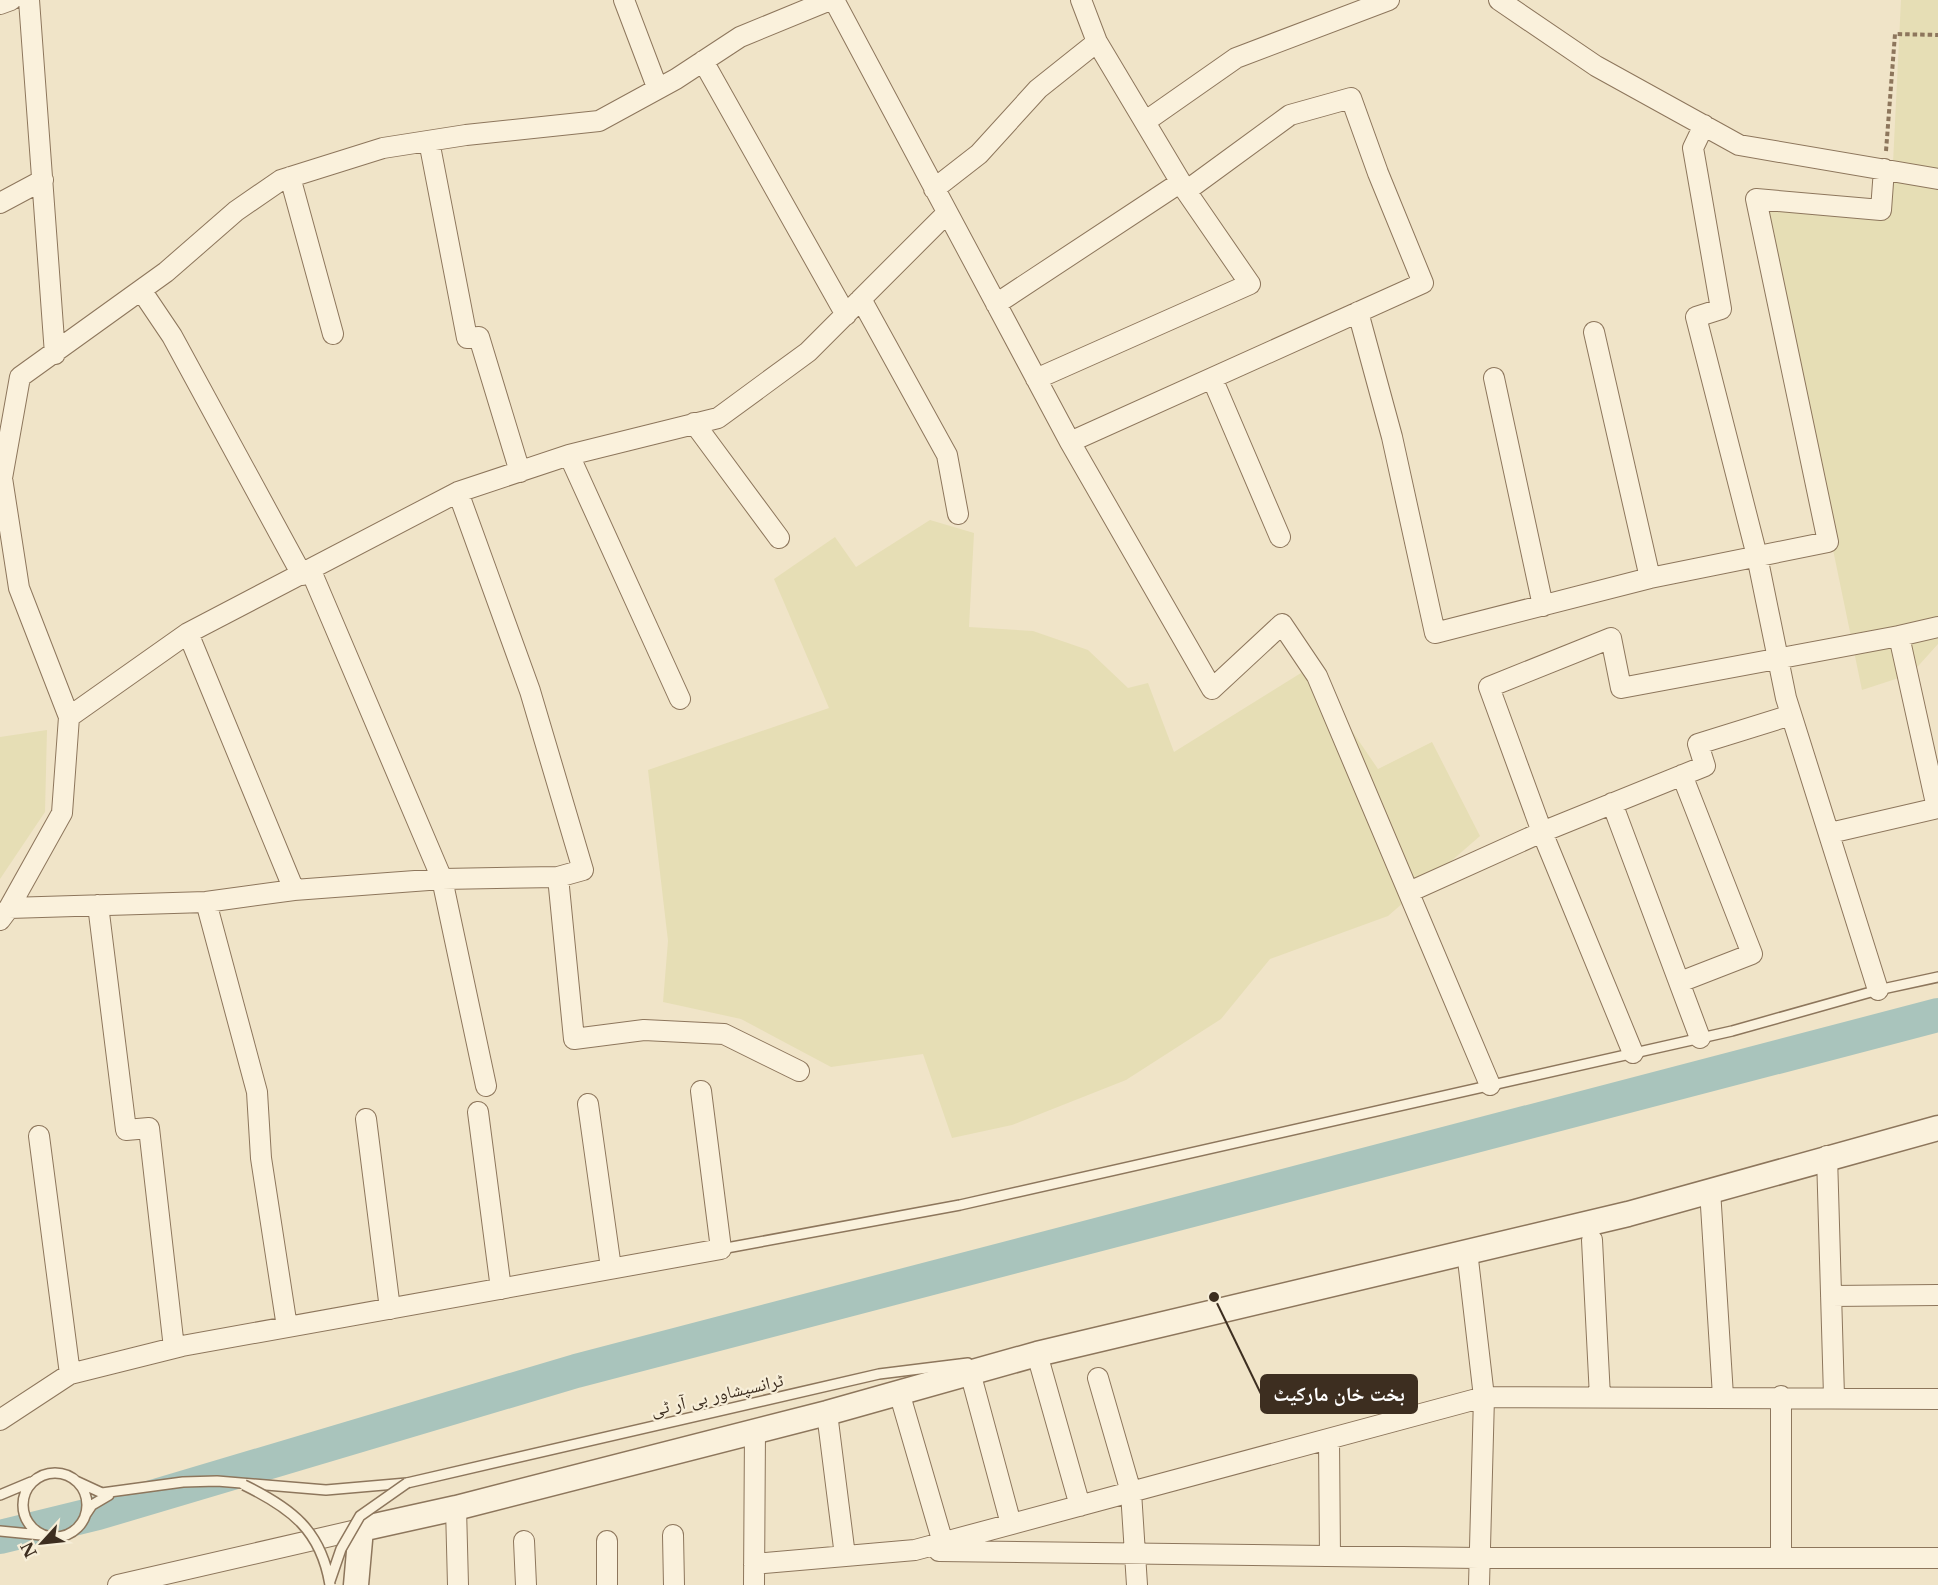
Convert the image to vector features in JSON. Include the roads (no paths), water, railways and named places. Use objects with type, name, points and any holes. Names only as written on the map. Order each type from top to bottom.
[{"type":"street","points":[[0,4],[11,0]]},
{"type":"street","points":[[29,0],[55,354]]},
{"type":"street","points":[[624,0],[657,87]]},
{"type":"street","points":[[5,914],[62,813],[69,717],[19,588],[2,478],[6,415],[20,377],[141,290],[236,211],[281,180],[383,148],[599,121],[740,37],[832,0],[1070,442],[1212,689],[1282,624],[1317,676],[1490,1085]]},
{"type":"street","points":[[1036,379],[1250,284],[1184,187],[1097,42],[1081,0]]},
{"type":"street","points":[[1146,121],[1236,58],[1389,0]]},
{"type":"street","points":[[1499,0],[1596,66],[1739,145],[1938,179]]},
{"type":"street","points":[[934,189],[980,154],[1038,89],[1097,42]]},
{"type":"street","points":[[703,61],[846,315]]},
{"type":"street","points":[[996,304],[1184,187],[1290,115],[1351,98],[1378,173],[1423,283],[1070,442]]},
{"type":"street","points":[[1704,125],[1693,148],[1721,309],[1696,317],[1757,556],[1791,715],[1878,990]]},
{"type":"street","points":[[429,141],[467,338],[479,337],[520,472]]},
{"type":"street","points":[[1358,312],[1392,436],[1435,633],[1650,578],[1828,542],[1756,199],[1881,210],[1884,169]]},
{"type":"street","points":[[290,177],[333,334]]},
{"type":"street","points":[[0,203],[43,180]]},
{"type":"street","points":[[69,717],[188,633],[246,601],[307,573],[458,492],[569,455],[718,418],[808,352],[947,213]]},
{"type":"street","points":[[141,290],[172,336],[307,573],[442,879],[486,1086]]},
{"type":"street","points":[[861,299],[947,455],[958,514]]},
{"type":"street","points":[[1594,332],[1650,578]]},
{"type":"street","points":[[1212,378],[1280,537]]},
{"type":"street","points":[[1494,378],[1543,606]]},
{"type":"street","points":[[694,423],[779,538]]},
{"type":"street","points":[[569,455],[680,699]]},
{"type":"street","points":[[5,914],[98,905],[206,902],[294,890],[442,879],[558,877],[583,870],[530,691],[458,492]]},
{"type":"street","points":[[1633,1053],[1542,832],[1490,687],[1611,638],[1622,688],[1938,627]]},
{"type":"street","points":[[188,633],[294,890]]},
{"type":"street","points":[[1830,833],[1938,808],[1899,636]]},
{"type":"street","points":[[1409,892],[1542,832],[1705,766],[1698,744],[1791,715]]},
{"type":"street","points":[[1680,982],[1752,954],[1682,775]]},
{"type":"street","points":[[1612,803],[1700,1038]]},
{"type":"street","points":[[558,877],[574,1039],[644,1030],[724,1034],[799,1071]]},
{"type":"street","points":[[206,902],[257,1092],[261,1158],[287,1327]]},
{"type":"street","points":[[98,905],[126,1130],[149,1128],[174,1348]]},
{"type":"street","points":[[0,1420],[70,1374],[174,1348],[722,1249],[701,1091]]},
{"type":"street","points":[[588,1104],[611,1268]]},
{"type":"street","points":[[478,1112],[501,1289]]},
{"type":"street","points":[[366,1119],[390,1309]]},
{"type":"street","points":[[118,1585],[456,1508],[827,1413],[1037,1354],[1628,1214],[1827,1156],[1938,1128]]},
{"type":"street","points":[[39,1136],[70,1374]]},
{"type":"street","points":[[1827,1156],[1834,1396]]},
{"type":"street","points":[[1710,1190],[1723,1396]]},
{"type":"street","points":[[1592,1240],[1600,1397]]},
{"type":"street","points":[[1467,1251],[1484,1397],[1479,1585]]},
{"type":"street","points":[[1831,1296],[1938,1295]]},
{"type":"street","points":[[1037,1354],[1080,1506]]},
{"type":"street","points":[[970,1372],[1011,1524]]},
{"type":"street","points":[[1098,1378],[1131,1492],[1137,1585]]},
{"type":"street","points":[[899,1392],[943,1543]]},
{"type":"street","points":[[1780,1396],[1781,1558]]},
{"type":"street","points":[[915,1550],[1484,1397],[1834,1396],[1938,1399]]},
{"type":"street","points":[[827,1413],[845,1556]]},
{"type":"street","points":[[754,1585],[755,1431]]},
{"type":"street","points":[[1329,1439],[1330,1556]]},
{"type":"street","points":[[456,1508],[458,1585]]},
{"type":"street","points":[[356,1585],[361,1529]]},
{"type":"street","points":[[673,1535],[674,1585]]},
{"type":"street","points":[[524,1541],[526,1585]]},
{"type":"street","points":[[607,1541],[607,1585]]},
{"type":"street","points":[[754,1564],[915,1550],[1478,1558],[1938,1558]]},
{"type":"lane","points":[[722,1249],[960,1205],[1700,1038],[1878,990],[1938,977]]},
{"type":"lane","name":"ٹرانسپشاور بی آر ٹی","points":[[114,1493],[183,1482],[217,1481],[326,1490],[407,1483],[879,1374],[1037,1354]]},
{"type":"lane","points":[[0,1495],[52,1473],[63,1474],[94,1491],[114,1493]]},
{"type":"lane","points":[[35,1480],[26,1491],[24,1512],[27,1522],[43,1535]]},
{"type":"lane","points":[[76,1481],[86,1495],[85,1516]]},
{"type":"lane","name":"ٹرانسپشاور بی آر ٹی","points":[[330,1584],[341,1549],[360,1516],[407,1483]]},
{"type":"lane","name":"ٹرانسپشاور بی آر ٹی","points":[[244,1485],[269,1497],[301,1521],[313,1535],[325,1562],[330,1584]]},
{"type":"lane","points":[[0,1531],[53,1537],[73,1532],[92,1505],[114,1493]]},
{"type":"waterway","points":[[0,1537],[98,1513],[576,1371],[1938,1015]]},
{"type":"place","name":"بخت خان مارکیٹ","points":[[1214,1297]]}]
